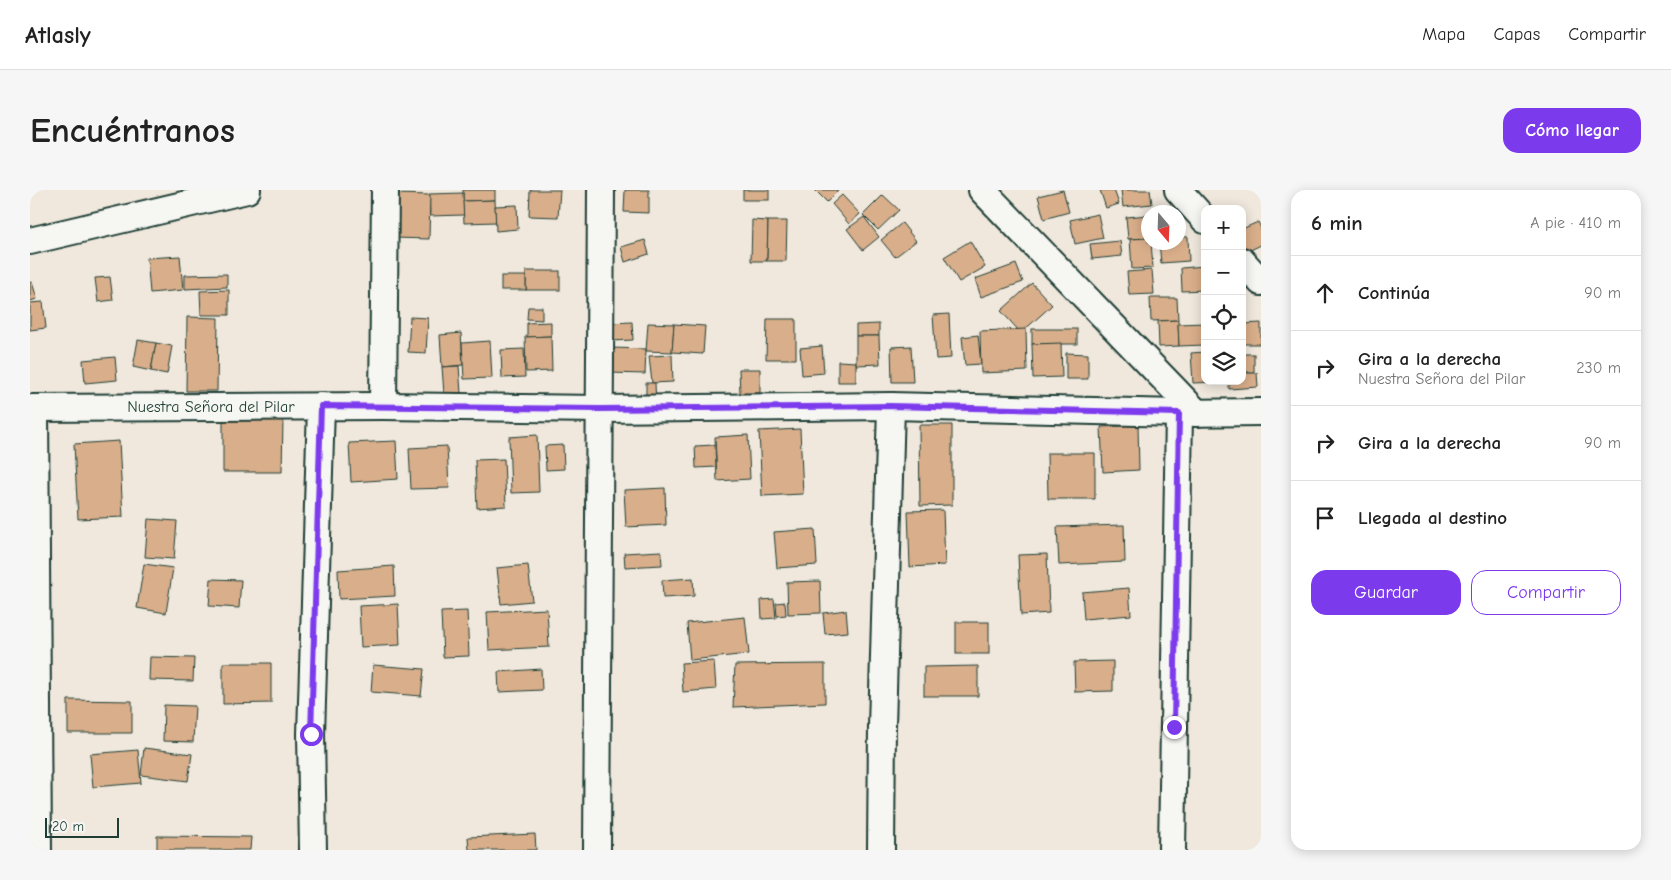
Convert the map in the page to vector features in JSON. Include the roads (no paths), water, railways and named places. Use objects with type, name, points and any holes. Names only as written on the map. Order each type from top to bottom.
[{"type":"street","points":[[30,242],[246,190]]},
{"type":"street","points":[[383,406],[385,190]]},
{"type":"street","points":[[597,850],[601,190]]},
{"type":"street","points":[[982,190],[1188,413],[1172,850]]},
{"type":"street","points":[[1178,190],[1201,216]]},
{"type":"street","points":[[1246,265],[1261,282]]},
{"type":"street","points":[[313,850],[311,734],[321,406]]},
{"type":"street","name":"Nuestra Señora del Pilar","points":[[32,408],[383,406],[600,409],[891,406],[1188,413],[1261,412]]},
{"type":"street","points":[[881,850],[882,727],[891,406]]},
{"type":"street","points":[[32,408],[38,850]]}]
